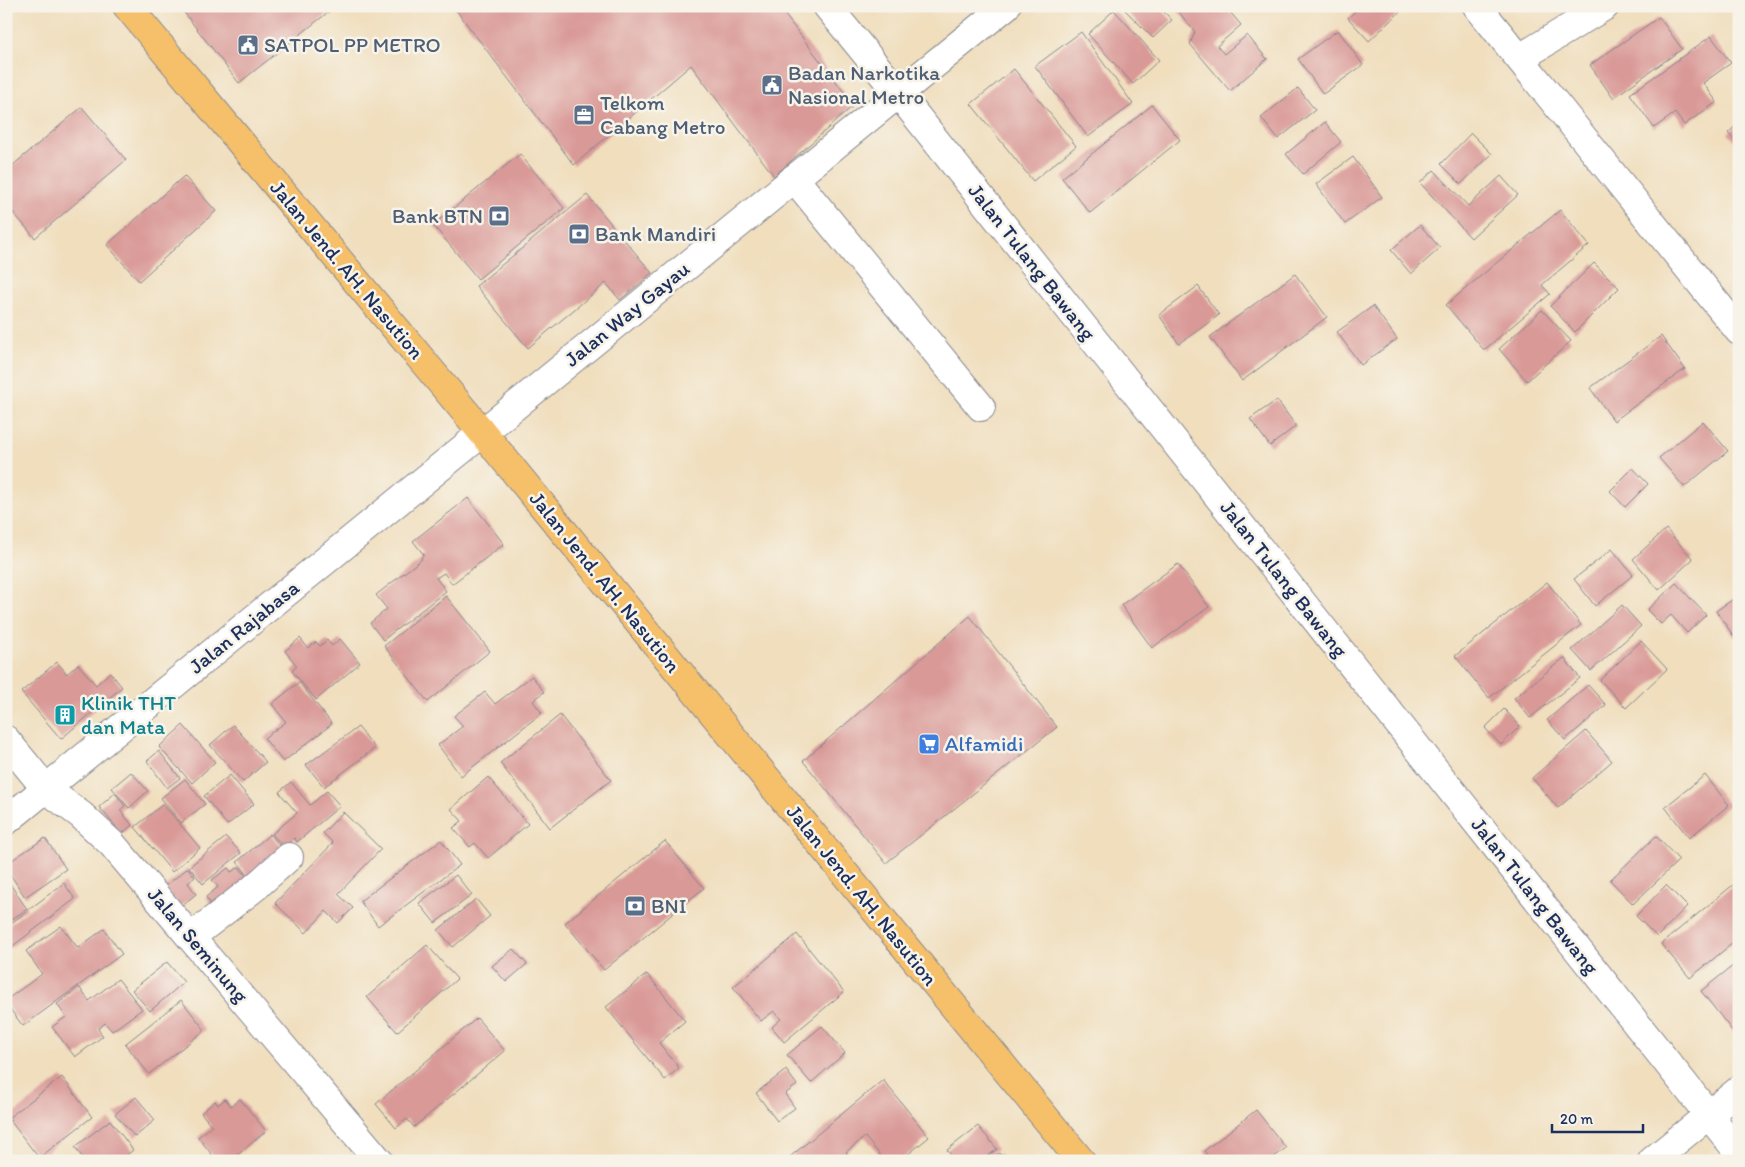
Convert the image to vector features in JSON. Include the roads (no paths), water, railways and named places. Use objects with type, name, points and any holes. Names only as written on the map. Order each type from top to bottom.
[{"type":"highway","name":"Jalan Jend. AH. Nasution","points":[[127,6],[482,432],[1080,1161]]},
{"type":"street","name":"Jalan Tulang Bawang","points":[[827,6],[1739,1153]]},
{"type":"street","name":"Jalan Way Gayau","points":[[482,432],[1006,6]]},
{"type":"street","points":[[1477,6],[1739,331]]},
{"type":"street","points":[[1520,58],[1605,6]]},
{"type":"street","points":[[794,178],[981,406]]},
{"type":"street","name":"Jalan Rajabasa","points":[[6,822],[482,432]]},
{"type":"street","name":"Jalan Seminung","points":[[6,740],[46,789],[81,815],[112,844],[379,1161]]},
{"type":"street","points":[[192,937],[254,888],[289,857]]},
{"type":"street","points":[[1652,1161],[1739,1090]]},
{"type":"place","name":"SATPOL PP METRO","points":[[248,45]]},
{"type":"place","name":"Badan Narkotika Nasional Metro","points":[[772,85]]},
{"type":"place","name":"Telkom Cabang Metro","points":[[584,115]]},
{"type":"place","name":"Bank BTN","points":[[499,216]]},
{"type":"place","name":"Bank Mandiri","points":[[579,234]]},
{"type":"place","name":"Klinik THT dan Mata","points":[[65,715]]},
{"type":"place","name":"Alfamidi","points":[[929,744]]},
{"type":"place","name":"BNI","points":[[635,906]]}]
